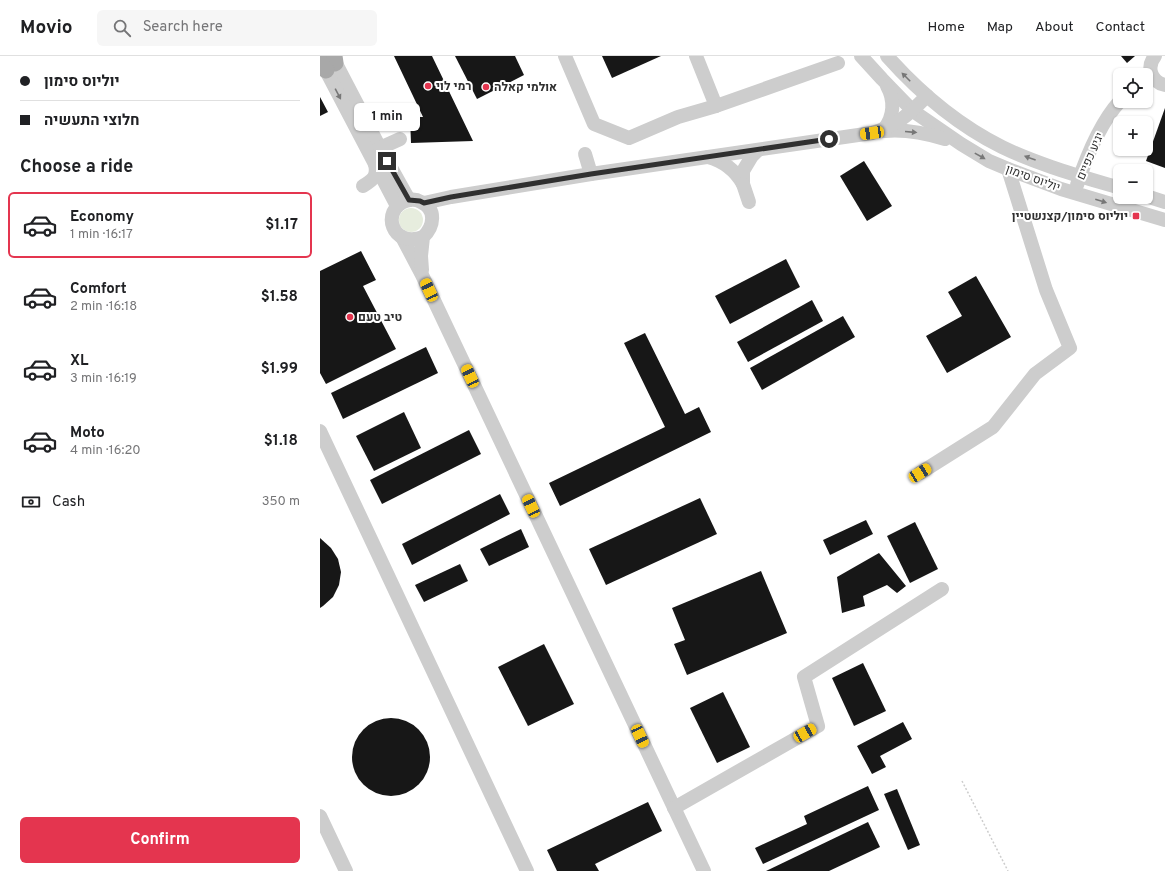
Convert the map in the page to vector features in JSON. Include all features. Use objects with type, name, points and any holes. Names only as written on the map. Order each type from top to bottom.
[{"type":"street","points":[[564,56],[594,124],[629,138],[678,117],[716,106],[838,64]]},
{"type":"street","points":[[861,56],[882,80],[892,96],[893,102],[889,120],[878,131]]},
{"type":"street","name":"יוליוס סימון","points":[[887,56],[927,96],[959,121],[983,137],[1017,154],[1113,186]]},
{"type":"street","points":[[1150,68],[1151,62],[1155,56]]},
{"type":"street","points":[[699,57],[716,106]]},
{"type":"street","points":[[328,61],[380,148],[403,203]]},
{"type":"street","points":[[328,61],[375,164],[403,203]]},
{"type":"street","points":[[1153,78],[1157,83],[1165,85]]},
{"type":"street","name":"יוליוס סימון","points":[[882,80],[913,111],[989,161],[1074,193],[1165,220]]},
{"type":"street","points":[[878,131],[897,123],[913,111],[927,96]]},
{"type":"street","name":"יגיע כפיים","points":[[1074,193],[1091,148],[1114,108]]},
{"type":"street","points":[[424,203],[451,197],[591,174],[878,131],[912,131],[929,134],[961,144]]},
{"type":"street","points":[[380,148],[400,139]]},
{"type":"street","points":[[1056,168],[1065,167],[1074,163],[1091,148]]},
{"type":"street","points":[[743,184],[743,171],[752,156],[758,150]]},
{"type":"street","points":[[585,154],[591,174]]},
{"type":"street","points":[[707,157],[720,161],[735,172],[743,184],[749,202]]},
{"type":"street","points":[[363,186],[375,176],[375,164]]},
{"type":"street","points":[[920,473],[993,427],[1035,374],[1070,348],[1046,290],[1008,169]]},
{"type":"street","points":[[432,220],[445,201],[451,197]]},
{"type":"street","points":[[1153,198],[1165,202]]},
{"type":"street","points":[[402,238],[412,240],[423,237],[428,233],[432,220],[431,213],[424,203],[420,201],[403,203],[392,216],[390,228],[402,238],[422,275],[704,871]]},
{"type":"street","points":[[422,275],[421,256],[423,237]]},
{"type":"street","points":[[320,430],[527,871]]},
{"type":"street","points":[[674,808],[818,726],[804,677],[942,589]]},
{"type":"street","points":[[320,816],[346,871]]},
{"type":"path","points":[[962,781],[1008,871]]},
{"type":"green space","points":[[411,208],[420,211],[423,220],[420,229],[411,232],[402,229],[399,220],[402,211]]},
{"type":"building","name":"רמי לוי","points":[[394,56],[432,56],[473,141],[411,143],[410,117],[423,117]]},
{"type":"building","name":"אולמי קאלה","points":[[455,56],[515,56],[524,75],[477,99]]},
{"type":"building","points":[[602,56],[661,56],[612,78]]},
{"type":"building","points":[[1121,56],[1135,56],[1127,63]]},
{"type":"building","points":[[320,97],[328,112],[320,116]]},
{"type":"building","points":[[1165,108],[1165,168],[1146,161],[1148,156],[1153,156],[1153,141]]},
{"type":"building","points":[[864,161],[892,206],[867,221],[840,176]]},
{"type":"building","name":"טיב טעם","points":[[361,251],[376,280],[363,286],[396,349],[326,384],[320,373],[320,271]]},
{"type":"building","points":[[786,259],[800,287],[730,324],[715,296]]},
{"type":"building","points":[[976,276],[1011,337],[947,373],[926,336],[962,316],[948,292]]},
{"type":"building","points":[[812,300],[823,321],[748,362],[737,342]]},
{"type":"building","points":[[843,316],[855,337],[762,390],[750,368]]},
{"type":"building","points":[[645,333],[685,414],[699,407],[711,432],[560,506],[549,483],[665,427],[624,343]]},
{"type":"building","points":[[426,347],[438,373],[343,419],[331,393]]},
{"type":"building","points":[[404,412],[421,448],[374,471],[356,436]]},
{"type":"building","points":[[469,430],[481,454],[382,504],[370,480]]},
{"type":"building","points":[[500,494],[510,514],[412,565],[402,544]]},
{"type":"building","points":[[700,498],[717,534],[606,585],[589,549]]},
{"type":"building","points":[[866,520],[873,534],[830,555],[823,540]]},
{"type":"building","points":[[915,522],[938,569],[910,583],[887,536]]},
{"type":"building","points":[[521,529],[529,547],[489,566],[480,549]]},
{"type":"building","points":[[320,538],[331,548],[338,559],[341,572],[339,585],[333,597],[320,608]]},
{"type":"building","points":[[879,553],[906,586],[897,593],[887,585],[863,596],[865,606],[842,613],[837,577]]},
{"type":"building","points":[[460,564],[468,581],[424,602],[415,585]]},
{"type":"building","points":[[761,571],[787,633],[687,675],[674,644],[685,640],[672,608]]},
{"type":"building","points":[[544,644],[574,704],[528,726],[498,667]]},
{"type":"building","points":[[863,663],[886,711],[854,726],[832,678]]},
{"type":"building","points":[[723,692],[750,747],[717,763],[690,708]]},
{"type":"building","points":[[391,718],[406,721],[419,729],[427,742],[430,757],[427,772],[419,785],[406,793],[391,796],[376,793],[363,785],[355,772],[352,757],[355,742],[363,729],[376,721]]},
{"type":"building","points":[[903,722],[912,739],[880,756],[886,767],[872,774],[857,746]]},
{"type":"building","points":[[868,786],[879,810],[763,864],[755,848],[807,824],[804,816]]},
{"type":"building","points":[[897,789],[920,845],[908,850],[884,794]]},
{"type":"building","points":[[648,802],[662,831],[595,864],[599,871],[557,871],[547,850]]},
{"type":"building","points":[[868,822],[880,847],[829,871],[766,871]]},
{"type":"place","name":"רמי לוי","points":[[428,86]]},
{"type":"place","name":"אולמי קאלה","points":[[486,87]]},
{"type":"place","name":"יוליוס סימון/קצנשטיין","points":[[1136,216]]},
{"type":"place","name":"טיב טעם","points":[[350,317]]},
{"type":"route","points":[[387,161],[409,200],[424,203],[451,197],[591,174],[829,139]]}]
